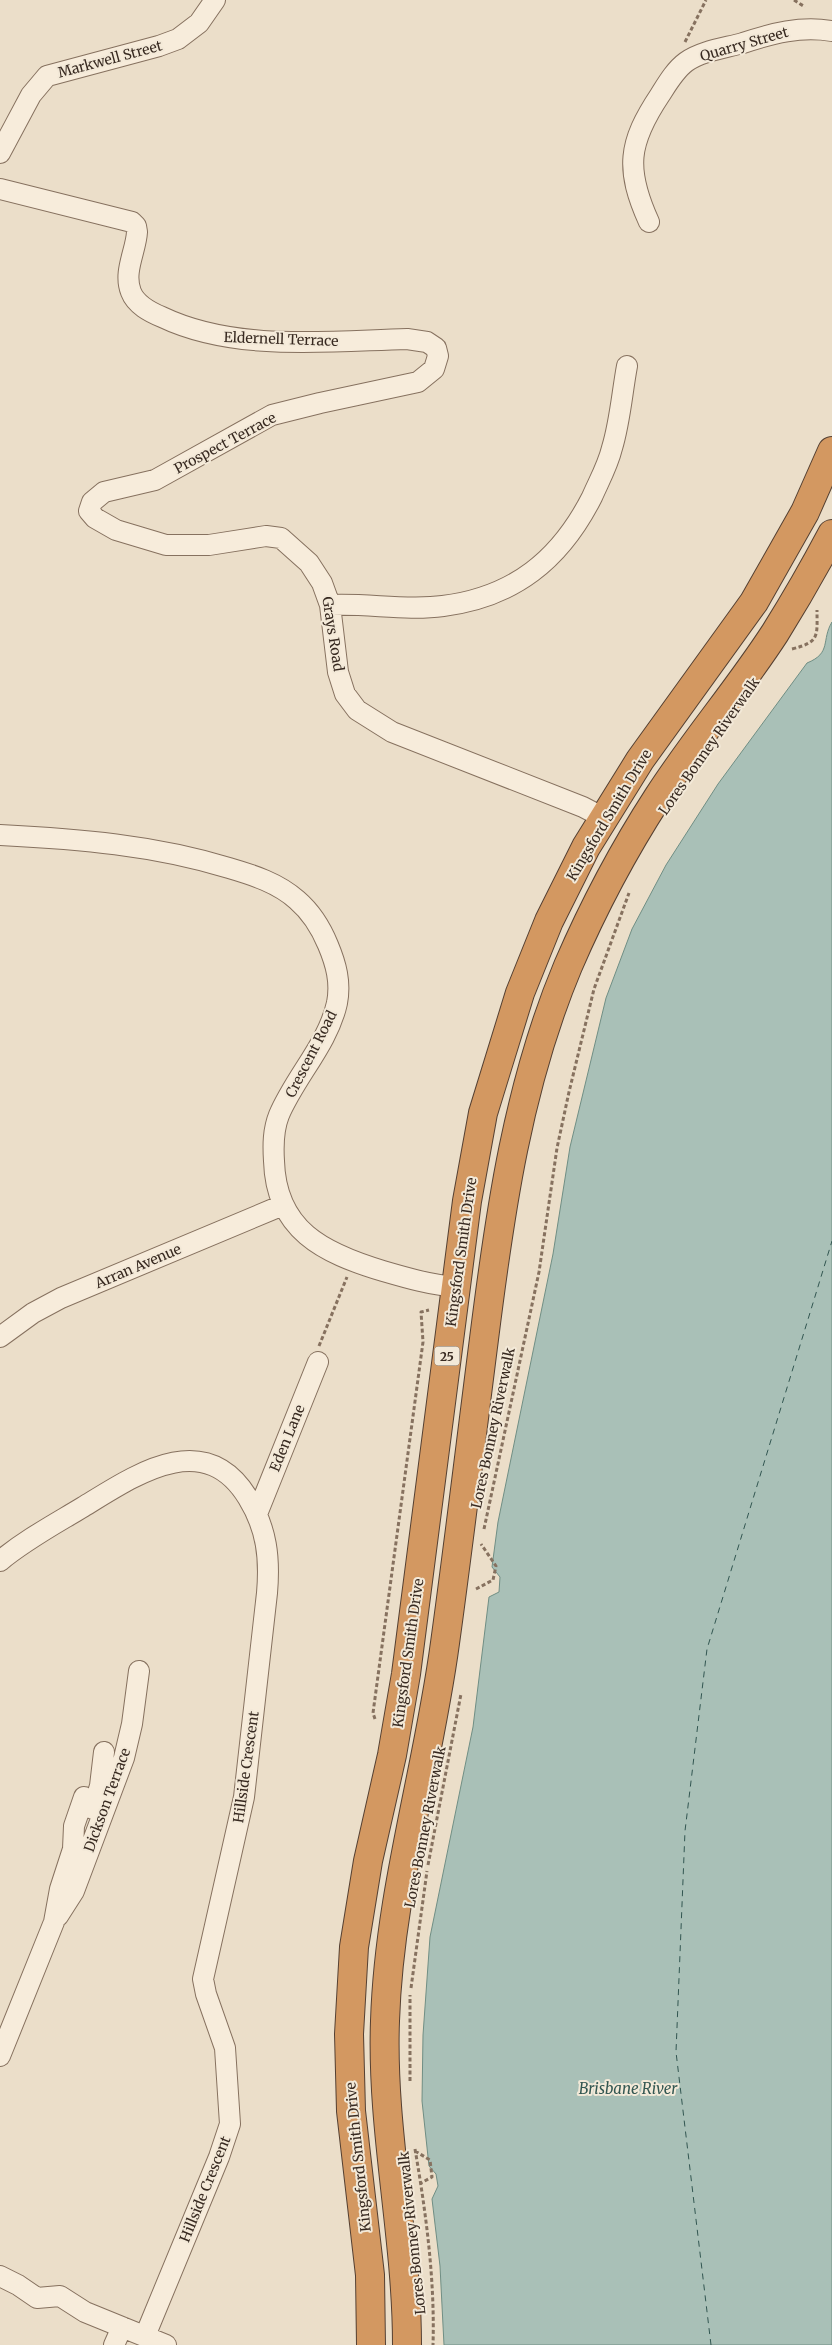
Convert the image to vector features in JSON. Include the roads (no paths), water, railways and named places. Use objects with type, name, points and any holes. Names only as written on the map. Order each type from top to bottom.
[{"type":"highway","name":"Kingsford Smith Drive","points":[[371,2345],[370,2275],[350,2111],[349,2034],[354,1947],[368,1862],[392,1755],[406,1674],[456,1287],[475,1156],[484,1113],[508,1028],[549,921],[586,847],[640,760],[754,602],[805,512],[832,451]]},
{"type":"highway","name":"25","points":[[408,2345],[405,2266],[387,2121],[384,2025],[387,1972],[392,1926],[405,1847],[435,1712],[493,1262],[510,1157],[520,1114],[549,1017],[580,940],[609,880],[656,799],[773,636],[832,534]]},
{"type":"street","name":"Markwell Street","points":[[0,153],[36,88],[47,76],[159,46],[178,39],[199,24],[215,0]]},
{"type":"street","name":"Quarry Street","points":[[648,222],[634,174],[634,144],[639,130],[655,101],[686,62],[783,31],[814,29],[832,31]]},
{"type":"street","name":"Eldernell Terrace","points":[[0,189],[132,222],[136,226],[137,238],[129,270],[130,291],[138,302],[150,311],[188,329],[210,336],[236,340],[408,339],[431,344],[438,352]]},
{"type":"street","name":"Prospect Terrace","points":[[90,506],[104,492],[159,478],[272,415],[418,382],[434,369],[438,352]]},
{"type":"street","points":[[330,605],[376,604],[428,607],[449,605],[492,595],[512,586],[532,572],[570,535],[602,476],[614,441],[627,366]]},
{"type":"street","name":"Grays Road","points":[[90,506],[93,516],[116,530],[166,545],[209,546],[266,536],[277,536],[292,546],[314,569],[322,582],[330,605],[334,647],[343,688],[353,706],[366,718],[399,735],[604,818]]},
{"type":"street","name":"Crescent Road","points":[[0,835],[99,841],[147,848],[210,862],[256,876],[297,900],[312,916],[324,937],[336,966],[339,984],[337,1004],[327,1029],[279,1115],[273,1136],[275,1182],[283,1205],[304,1233],[334,1254],[422,1283],[456,1287]]},
{"type":"street","name":"Arran Avenue","points":[[0,1337],[33,1313],[61,1298],[283,1205]]},
{"type":"street","name":"Eden Lane","points":[[257,1514],[317,1358]]},
{"type":"street","name":"Hillside Crescent","points":[[0,1561],[46,1529],[125,1482],[146,1471],[172,1462],[200,1462],[219,1469],[236,1481],[257,1514],[265,1534],[269,1559],[244,1797],[203,1978],[206,1994],[225,2048],[230,2124],[219,2157],[145,2336]]},
{"type":"street","name":"Dickson Terrace","points":[[0,2056],[54,1922],[74,1891],[124,1758],[132,1724],[139,1671]]},
{"type":"street","name":"Dickson Terrace","points":[[54,1922],[60,1889],[72,1853],[86,1827],[97,1798],[104,1752]]},
{"type":"street","name":"Dickson Terrace","points":[[72,1853],[74,1826],[84,1797]]},
{"type":"street","points":[[0,2276],[37,2298],[60,2296],[118,2336],[145,2336],[166,2345]]},
{"type":"water","name":"Brisbane River","points":[[832,622],[832,2345],[444,2345],[440,2266],[432,2199],[438,2186],[436,2174],[429,2166],[422,2101],[423,2035],[430,1937],[473,1727],[489,1597],[499,1592],[500,1577],[492,1567],[498,1522],[553,1254],[570,1147],[606,998],[632,929],[666,865],[718,784],[807,663],[820,655],[825,646]]}]
